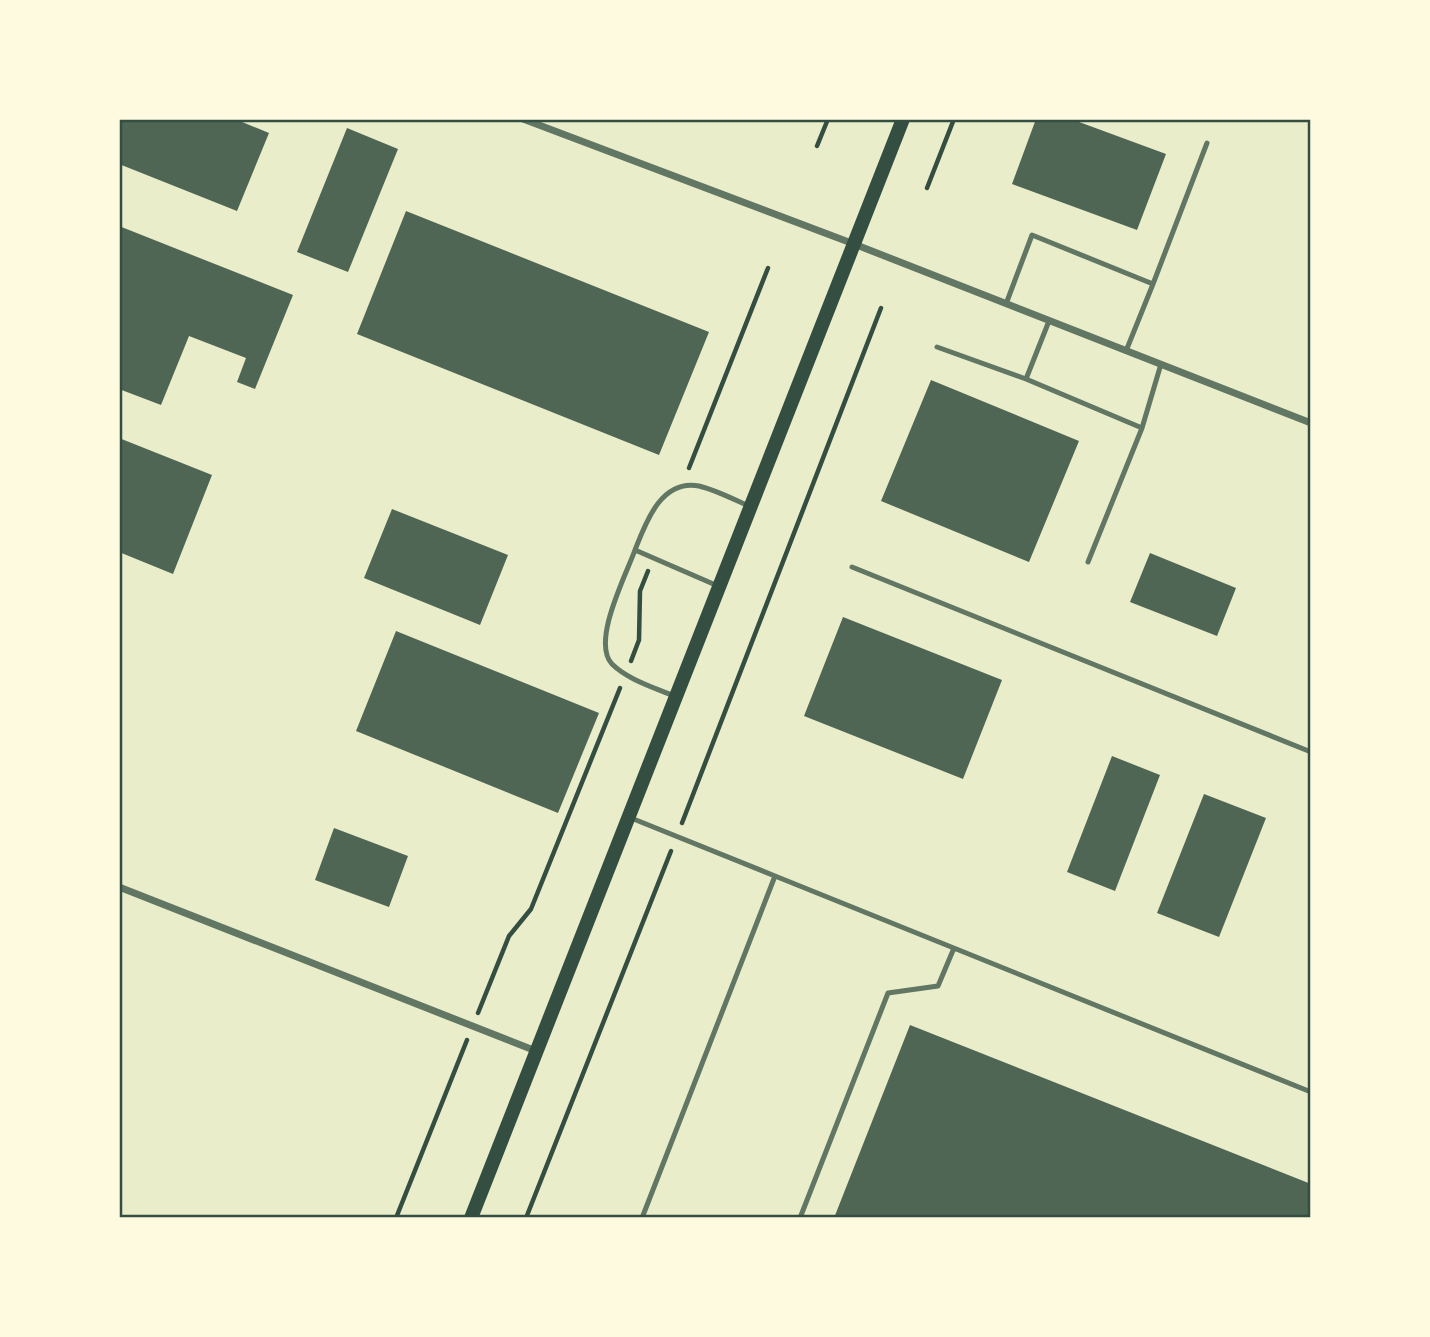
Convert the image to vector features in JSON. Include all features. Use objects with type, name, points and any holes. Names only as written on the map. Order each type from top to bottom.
[{"type":"main road","points":[[471,1218],[903,119]]},
{"type":"street","points":[[523,119],[854,244],[1311,423]]},
{"type":"street","points":[[119,887],[536,1051]]},
{"type":"lane","points":[[1126,351],[1207,143]]},
{"type":"lane","points":[[1006,304],[1032,235],[1153,284]]},
{"type":"lane","points":[[1026,379],[1049,321]]},
{"type":"lane","points":[[937,346],[1026,379],[1142,428]]},
{"type":"lane","points":[[1088,562],[1142,428],[1161,364]]},
{"type":"lane","points":[[676,697],[625,674],[610,663],[604,645],[609,619],[650,512],[663,498],[681,488],[701,486],[751,507]]},
{"type":"lane","points":[[635,550],[719,586]]},
{"type":"lane","points":[[852,567],[1311,752]]},
{"type":"lane","points":[[628,817],[1311,1091]]},
{"type":"lane","points":[[642,1218],[775,877]]},
{"type":"lane","points":[[800,1218],[888,993],[938,986],[954,947]]},
{"type":"path","points":[[817,146],[828,119]]},
{"type":"path","points":[[927,188],[954,119]]},
{"type":"path","points":[[681,488],[768,268]]},
{"type":"path","points":[[526,1218],[881,308]]},
{"type":"path","points":[[396,1218],[509,936],[531,909],[639,640],[640,591],[654,557]]},
{"type":"building","points":[[119,119],[235,119],[269,133],[237,211],[119,164]]},
{"type":"building","points":[[1036,119],[1071,119],[1166,154],[1137,230],[1012,184]]},
{"type":"building","points":[[347,128],[398,149],[348,272],[297,252]]},
{"type":"building","points":[[406,211],[709,332],[659,455],[357,334]]},
{"type":"building","points":[[119,226],[293,295],[255,389],[237,382],[246,358],[189,336],[161,405],[119,389]]},
{"type":"building","points":[[931,380],[1079,441],[1029,562],[881,501]]},
{"type":"building","points":[[119,438],[212,475],[173,574],[119,552]]},
{"type":"building","points":[[392,509],[508,555],[480,625],[364,578]]},
{"type":"building","points":[[1150,553],[1236,588],[1217,636],[1130,602]]},
{"type":"building","points":[[843,617],[1002,680],[963,779],[804,716]]},
{"type":"building","points":[[396,631],[599,713],[558,813],[356,731]]},
{"type":"building","points":[[1112,756],[1160,775],[1115,891],[1067,872]]},
{"type":"building","points":[[1204,794],[1266,818],[1219,937],[1157,913]]},
{"type":"building","points":[[334,828],[408,856],[389,907],[315,880]]},
{"type":"building","points":[[910,1025],[1311,1184],[1311,1218],[834,1218]]}]
